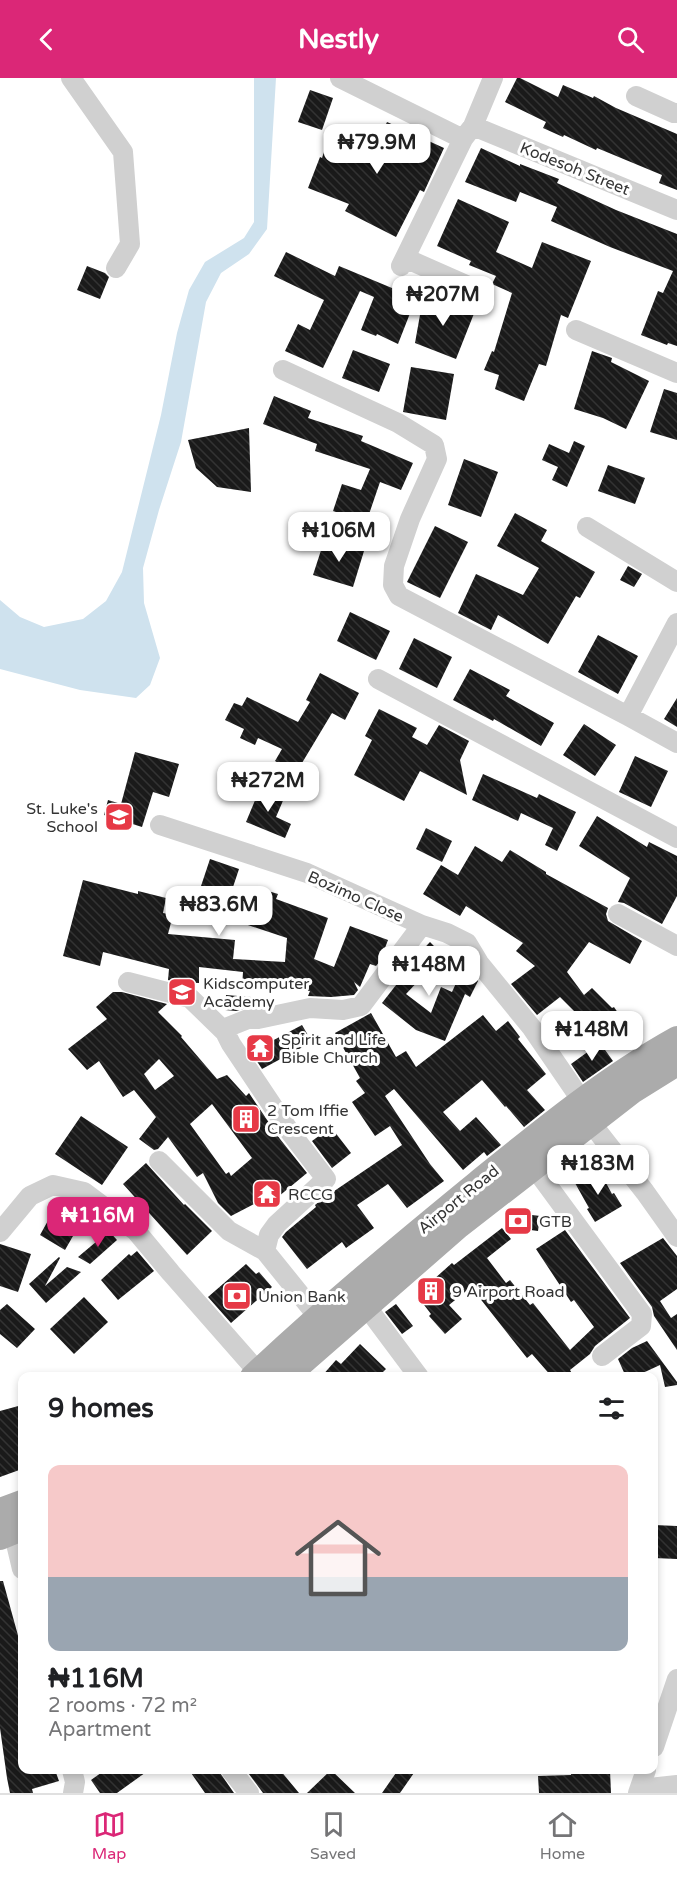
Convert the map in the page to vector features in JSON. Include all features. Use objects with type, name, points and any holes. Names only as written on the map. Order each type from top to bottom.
[{"type":"main road","name":"Airport Road","points":[[259,1372],[410,1239],[503,1177],[586,1112],[656,1050],[677,1039]]},
{"type":"main road","name":"Airport Road","points":[[291,1372],[458,1226],[503,1177],[534,1167],[586,1112],[632,1091],[677,1063]]},
{"type":"main road","points":[[9,1527],[18,1510]]},
{"type":"street","points":[[70,78],[123,152],[130,244],[116,268]]},
{"type":"street","name":"Kodesoh Street","points":[[340,78],[468,132],[677,210]]},
{"type":"street","points":[[475,289],[403,262],[494,78]]},
{"type":"street","points":[[636,96],[677,113]]},
{"type":"street","points":[[576,330],[677,373]]},
{"type":"street","points":[[283,370],[398,423],[434,445],[437,459],[410,519],[394,566],[393,585],[399,596],[677,743]]},
{"type":"street","points":[[587,527],[677,582]]},
{"type":"street","points":[[628,716],[677,623]]},
{"type":"street","points":[[378,679],[677,838]]},
{"type":"street","name":"Bozimo Close","points":[[160,825],[306,873],[467,943],[479,963],[532,1028],[586,1112],[677,1237]]},
{"type":"street","points":[[618,914],[677,946]]},
{"type":"street","points":[[225,1032],[228,1027],[248,1019],[310,1008],[343,1010],[361,1006],[422,925]]},
{"type":"street","points":[[128,982],[190,998],[225,1032],[290,1132],[326,1179],[276,1224],[269,1235],[265,1251]]},
{"type":"street","points":[[159,1161],[229,1231],[265,1251],[319,1318]]},
{"type":"street","points":[[534,1167],[642,1314],[641,1326],[602,1356]]},
{"type":"street","points":[[0,1232],[30,1196],[53,1185],[84,1192],[136,1231],[254,1372]]},
{"type":"street","points":[[366,1306],[415,1372]]},
{"type":"street","points":[[9,1527],[18,1556]]},
{"type":"street","points":[[658,1735],[677,1679]]},
{"type":"street","points":[[73,1774],[75,1782],[73,1793]]},
{"type":"street","points":[[234,1774],[249,1793]]},
{"type":"street","points":[[642,1784],[677,1785]]},
{"type":"water","points":[[254,78],[276,78],[267,229],[249,254],[221,273],[206,302],[181,442],[143,568],[144,603],[160,658],[150,685],[136,698],[80,690],[0,669],[0,600],[20,617],[44,627],[83,619],[106,601],[122,572],[189,290],[205,262],[244,238],[254,222]]},
{"type":"building","points":[[517,78],[558,97],[563,85],[593,98],[594,96],[677,134],[677,190],[659,183],[662,175],[543,128],[546,122],[505,102]]},
{"type":"building","points":[[310,90],[333,98],[322,130],[298,122]]},
{"type":"building","points":[[387,122],[444,148],[424,192],[420,190],[396,237],[345,211],[349,204],[308,188],[330,134],[375,148]]},
{"type":"building","points":[[481,148],[520,166],[520,164],[559,179],[557,183],[677,234],[677,346],[668,343],[667,345],[641,335],[658,291],[663,293],[673,271],[551,221],[557,207],[520,192],[516,202],[465,182]]},
{"type":"building","points":[[458,199],[509,222],[496,252],[532,268],[542,242],[591,261],[568,318],[561,315],[546,366],[539,364],[524,401],[495,389],[499,375],[484,370],[492,351],[494,352],[512,293],[492,284],[496,276],[469,265],[471,261],[437,246]]},
{"type":"building","points":[[286,252],[335,276],[339,266],[416,298],[398,344],[377,334],[376,336],[361,330],[374,297],[360,291],[323,368],[285,351],[298,324],[310,330],[324,300],[274,276]]},
{"type":"building","points":[[87,266],[109,277],[100,299],[77,290]]},
{"type":"building","points":[[423,298],[448,309],[451,302],[475,311],[456,359],[415,343]]},
{"type":"building","points":[[353,350],[390,364],[379,392],[342,378]]},
{"type":"building","points":[[592,351],[612,358],[611,362],[649,381],[626,429],[603,418],[574,409]]},
{"type":"building","points":[[411,367],[454,374],[446,420],[403,412]]},
{"type":"building","points":[[664,389],[677,393],[677,440],[650,432]]},
{"type":"building","points":[[274,396],[311,411],[308,418],[363,436],[361,441],[413,463],[401,490],[380,482],[366,523],[333,511],[342,484],[361,490],[370,469],[315,451],[317,444],[263,424]]},
{"type":"building","points":[[249,428],[251,492],[217,487],[196,468],[188,440]]},
{"type":"building","points":[[574,441],[585,446],[567,487],[552,480],[558,467],[542,460],[549,444],[569,453]]},
{"type":"building","points":[[464,459],[498,472],[481,517],[448,505]]},
{"type":"building","points":[[608,465],[645,478],[635,504],[598,491]]},
{"type":"building","points":[[515,513],[547,530],[541,541],[595,572],[580,598],[576,596],[548,644],[498,615],[491,630],[458,613],[476,574],[523,595],[539,568],[497,546]]},
{"type":"building","points":[[435,526],[468,542],[440,598],[407,582]]},
{"type":"building","points":[[325,538],[364,551],[353,587],[313,575]]},
{"type":"building","points":[[628,566],[642,574],[634,587],[620,580]]},
{"type":"building","points":[[350,612],[390,631],[376,660],[337,641]]},
{"type":"building","points":[[598,635],[638,656],[618,694],[578,672]]},
{"type":"building","points":[[414,638],[452,657],[437,688],[399,669]]},
{"type":"building","points":[[470,669],[510,690],[506,696],[554,723],[541,746],[494,719],[493,721],[453,700]]},
{"type":"building","points":[[320,673],[359,693],[345,720],[332,713],[296,773],[275,761],[282,749],[258,738],[255,745],[240,738],[244,729],[225,720],[234,703],[242,706],[247,697],[298,722],[310,702],[306,700]]},
{"type":"building","points":[[677,698],[677,727],[664,719]]},
{"type":"building","points":[[379,709],[417,728],[412,737],[427,745],[439,725],[469,741],[460,760],[467,795],[420,771],[404,801],[354,775],[372,740],[365,736]]},
{"type":"building","points":[[584,724],[616,745],[595,776],[563,755]]},
{"type":"building","points":[[135,752],[179,764],[169,797],[153,792],[142,827],[104,815],[108,800],[121,804]]},
{"type":"building","points":[[635,756],[668,771],[651,807],[619,792]]},
{"type":"building","points":[[483,774],[537,798],[539,794],[576,812],[557,851],[545,845],[553,828],[521,813],[518,821],[472,800]]},
{"type":"building","points":[[261,786],[285,796],[276,817],[291,824],[285,838],[246,822]]},
{"type":"building","points":[[597,816],[647,847],[649,842],[677,856],[677,896],[662,924],[618,902],[630,878],[579,846]]},
{"type":"building","points":[[426,828],[452,841],[442,862],[416,849]]},
{"type":"building","points":[[475,846],[502,862],[510,850],[546,874],[608,908],[606,914],[608,921],[642,941],[630,964],[589,942],[567,972],[584,995],[592,988],[612,1008],[614,1007],[629,1029],[605,1044],[589,1021],[586,1023],[560,997],[537,1015],[511,984],[535,966],[516,951],[523,943],[466,906],[460,916],[423,894],[441,865],[458,875]]},
{"type":"building","points":[[210,859],[239,869],[233,887],[262,897],[265,890],[278,894],[276,899],[328,918],[314,959],[334,967],[350,926],[388,940],[380,961],[376,966],[370,964],[360,987],[354,982],[358,990],[354,995],[331,997],[308,996],[310,991],[242,987],[243,972],[199,967],[199,983],[175,982],[168,980],[169,969],[103,952],[100,966],[63,956],[83,880],[138,894],[138,891],[166,898],[163,913],[173,915],[168,934],[235,940],[233,959],[285,962],[287,938],[193,910]]},
{"type":"building","points":[[430,942],[443,955],[406,994],[431,1013],[441,987],[452,992],[462,970],[474,976],[478,981],[470,997],[465,994],[445,1041],[416,1030],[382,1003],[407,971],[404,969]]},
{"type":"building","points":[[113,992],[122,992],[167,1004],[158,1012],[182,1036],[217,1079],[227,1075],[246,1096],[249,1093],[280,1139],[307,1173],[267,1206],[262,1200],[231,1216],[218,1203],[203,1173],[197,1177],[168,1137],[158,1149],[154,1150],[139,1139],[156,1117],[134,1090],[123,1097],[99,1061],[87,1070],[68,1049],[107,1019],[96,1007]],"holes":[[[159,1059],[174,1076],[155,1090],[144,1074]],[[212,1104],[252,1158],[231,1176],[229,1172],[226,1174],[190,1124]]]},
{"type":"building","points":[[226,995],[251,997],[250,1007],[236,1011],[225,1010]]},
{"type":"building","points":[[371,1013],[396,1057],[406,1051],[416,1067],[483,1015],[496,1031],[508,1021],[520,1037],[518,1039],[546,1074],[527,1090],[545,1110],[524,1127],[482,1080],[443,1112],[460,1131],[476,1117],[501,1145],[487,1156],[484,1152],[463,1170],[394,1089],[385,1096],[430,1164],[444,1181],[407,1208],[388,1184],[357,1205],[374,1228],[346,1248],[342,1242],[307,1269],[282,1237],[321,1200],[402,1145],[390,1126],[375,1136],[352,1102],[365,1093],[356,1081],[360,1078],[335,1033]]},
{"type":"building","points":[[302,1025],[312,1042],[262,1069],[251,1052]]},
{"type":"building","points":[[600,1043],[613,1061],[583,1082],[571,1064]]},
{"type":"building","points":[[81,1116],[128,1147],[102,1185],[55,1154]]},
{"type":"building","points":[[331,1127],[351,1153],[332,1168],[312,1141]]},
{"type":"building","points":[[146,1163],[184,1205],[212,1231],[187,1255],[123,1184]]},
{"type":"building","points":[[599,1170],[612,1194],[614,1193],[622,1206],[595,1222],[575,1183]]},
{"type":"building","points":[[60,1199],[76,1202],[86,1209],[65,1250],[40,1235]]},
{"type":"building","points":[[509,1212],[540,1216],[538,1231],[508,1227]]},
{"type":"building","points":[[502,1228],[511,1239],[487,1258],[506,1283],[510,1280],[530,1305],[533,1303],[570,1350],[594,1327],[574,1300],[571,1302],[536,1249],[565,1230],[630,1318],[595,1346],[590,1354],[570,1370],[571,1372],[548,1372],[532,1354],[527,1358],[471,1287],[449,1305],[462,1319],[445,1334],[429,1316],[431,1314],[421,1301],[420,1287],[431,1278],[433,1280],[452,1263],[454,1265]]},
{"type":"building","points":[[109,1231],[117,1240],[90,1264],[78,1257]]},
{"type":"building","points":[[663,1238],[677,1256],[677,1289],[660,1301],[671,1318],[677,1314],[677,1350],[654,1316],[652,1307],[620,1263]]},
{"type":"building","points":[[0,1244],[31,1254],[18,1292],[0,1286]]},
{"type":"building","points":[[137,1251],[154,1271],[118,1300],[101,1280],[129,1254],[131,1256]]},
{"type":"building","points":[[59,1257],[45,1286],[67,1267],[81,1272],[46,1303],[29,1284]]},
{"type":"building","points":[[246,1264],[256,1274],[259,1272],[272,1287],[231,1323],[208,1297]]},
{"type":"building","points":[[84,1297],[108,1322],[74,1354],[50,1329]]},
{"type":"building","points":[[7,1304],[35,1329],[17,1348],[0,1334],[0,1310]]},
{"type":"building","points":[[396,1304],[413,1326],[402,1334],[385,1312]]},
{"type":"building","points":[[647,1341],[677,1385],[665,1387],[660,1365],[645,1372],[624,1372],[618,1359],[632,1348]]},
{"type":"building","points":[[360,1344],[386,1369],[383,1372],[325,1372],[336,1360],[341,1364]]},
{"type":"building","points":[[18,1406],[18,1470],[0,1477],[0,1411]]},
{"type":"building","points":[[658,1525],[677,1526],[677,1559],[658,1558]]},
{"type":"building","points":[[0,1581],[3,1581],[18,1635],[18,1774],[56,1774],[59,1781],[32,1789],[33,1793],[10,1793],[0,1728]]},
{"type":"building","points":[[99,1774],[143,1774],[117,1793],[100,1793],[91,1780]]},
{"type":"building","points":[[192,1774],[221,1774],[234,1793],[205,1793]]},
{"type":"building","points":[[249,1774],[283,1774],[299,1793],[263,1793]]},
{"type":"building","points":[[327,1774],[335,1774],[355,1793],[307,1793]]},
{"type":"building","points":[[395,1774],[413,1774],[400,1793],[382,1793]]},
{"type":"building","points":[[610,1774],[611,1793],[539,1793],[538,1776]]},
{"type":"place","name":"St. Luke's School","points":[[119,817]]},
{"type":"place","name":"Kidscomputer Academy","points":[[182,992]]},
{"type":"place","name":"Spirit and Life Bible Church","points":[[260,1048]]},
{"type":"place","name":"2 Tom Iffie Crescent","points":[[246,1119]]},
{"type":"place","name":"RCCG","points":[[267,1194]]},
{"type":"place","name":"GTB","points":[[518,1221]]},
{"type":"place","name":"9 Airport Road","points":[[431,1291]]},
{"type":"place","name":"Union Bank","points":[[237,1296]]}]
